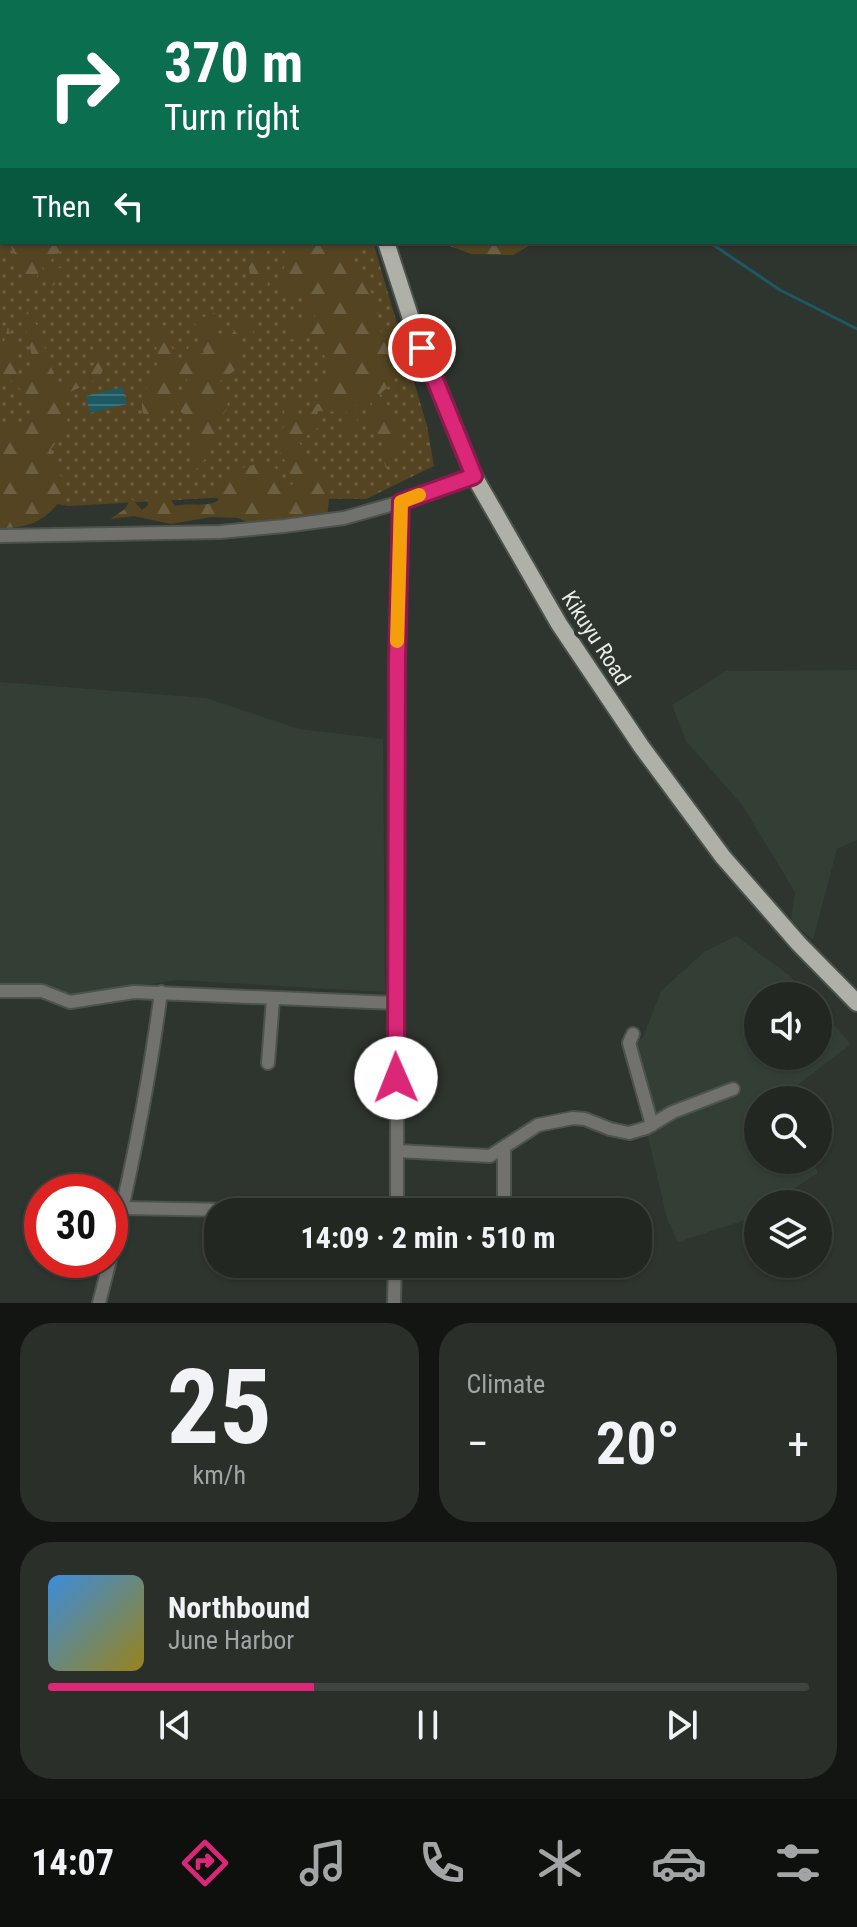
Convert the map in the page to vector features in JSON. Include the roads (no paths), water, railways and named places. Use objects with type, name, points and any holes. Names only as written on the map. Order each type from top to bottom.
[{"type":"main road","name":"Kikuyu Road","points":[[387,244],[413,325],[474,476],[559,624],[649,758],[747,886],[857,1003]]},
{"type":"street","points":[[0,536],[220,532],[271,528],[344,518],[474,476]]},
{"type":"street","points":[[397,1198],[395,1003],[401,502]]},
{"type":"street","points":[[0,991],[42,991],[70,1002],[115,994],[161,992],[395,1003]]},
{"type":"street","points":[[128,1187],[150,1072],[161,992]]},
{"type":"street","points":[[268,1063],[273,999]]},
{"type":"street","points":[[633,1034],[629,1043],[652,1125]]},
{"type":"street","points":[[398,1151],[490,1156],[538,1125],[573,1118],[629,1133],[733,1089]]},
{"type":"street","points":[[504,1148],[504,1198]]},
{"type":"street","points":[[128,1208],[204,1209]]},
{"type":"street","points":[[99,1303],[106,1278]]},
{"type":"street","points":[[394,1303],[395,1278]]},
{"type":"water","points":[[122,387],[127,404],[90,413],[86,396]]},
{"type":"waterway","points":[[712,244],[780,290],[857,329]]}]
